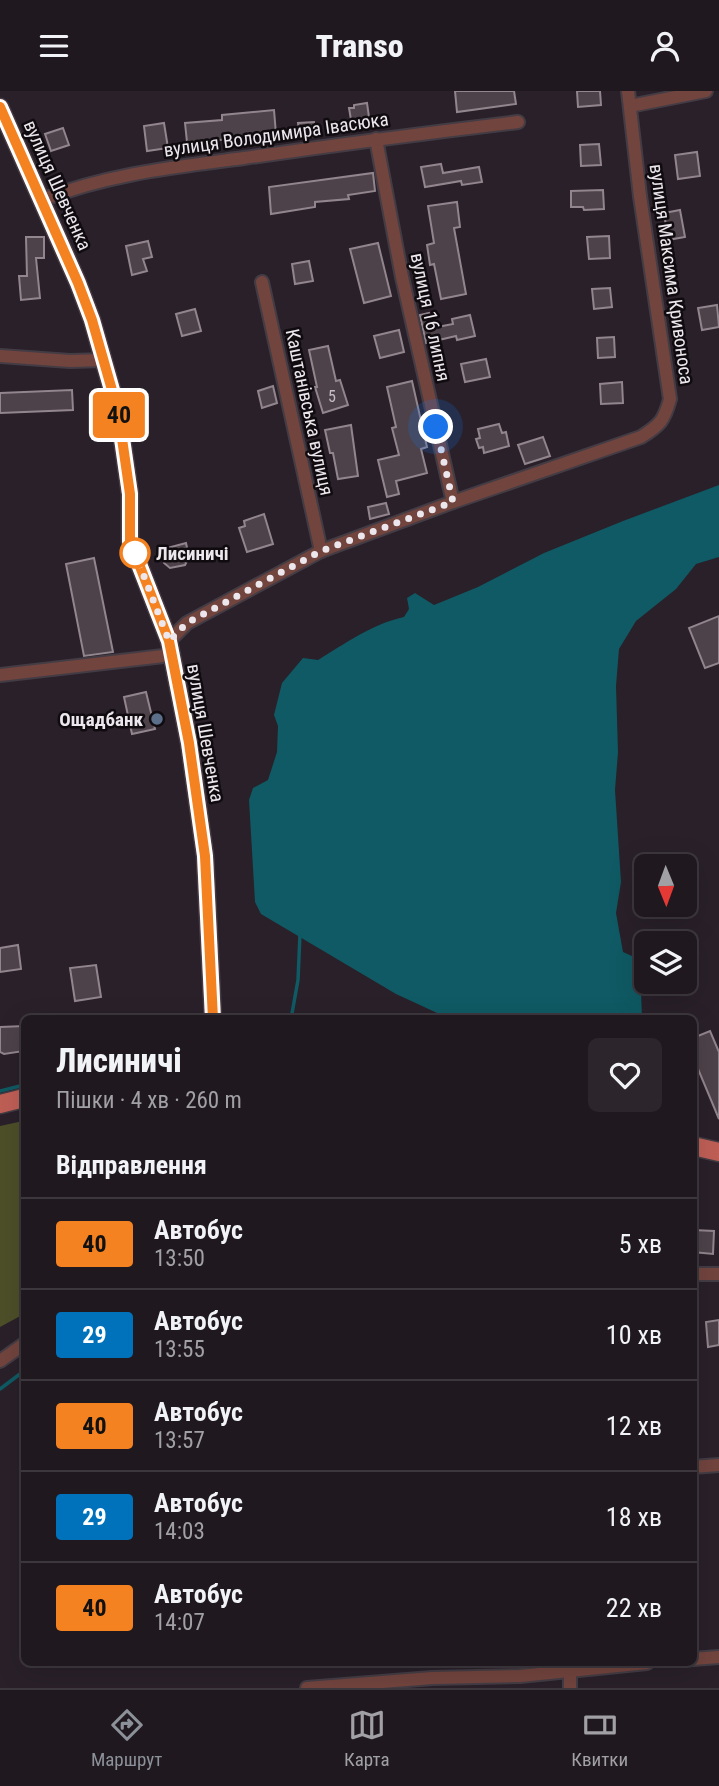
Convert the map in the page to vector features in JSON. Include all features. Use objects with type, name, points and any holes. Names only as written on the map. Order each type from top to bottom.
[{"type":"main road","name":"вулиця Шевченка","points":[[0,107],[78,283],[118,411],[130,494],[130,541],[171,648],[189,743],[205,856],[213,1015]]},
{"type":"main road","points":[[0,1104],[21,1099]]},
{"type":"main road","points":[[697,1147],[719,1152]]},
{"type":"street","name":"вулиця Максима Кривоноса","points":[[171,648],[187,623],[321,551],[641,436],[666,417],[670,399],[640,196],[628,91]]},
{"type":"street","points":[[630,106],[706,91]]},
{"type":"street","name":"вулиця Володимира Івасюка","points":[[42,199],[98,181],[144,172],[518,122]]},
{"type":"street","name":"вулиця 16 липня","points":[[376,139],[402,277],[453,502]]},
{"type":"street","name":"Каштанівська вулиця","points":[[262,282],[321,551]]},
{"type":"street","points":[[0,356],[70,361],[104,360]]},
{"type":"street","points":[[0,675],[171,648]]},
{"type":"street","points":[[697,1274],[719,1274]]},
{"type":"street","points":[[0,1361],[21,1346]]},
{"type":"street","points":[[697,1467],[719,1465]]},
{"type":"street","points":[[697,1659],[719,1657]]},
{"type":"street","points":[[307,1688],[432,1678],[520,1676],[618,1666]]},
{"type":"street","points":[[570,1671],[570,1688]]},
{"type":"green space","points":[[21,1121],[21,1316],[0,1327],[0,1126]]},
{"type":"water","points":[[719,485],[719,557],[696,564],[676,589],[636,621],[619,649],[615,790],[621,882],[616,913],[623,952],[632,956],[634,964],[634,994],[641,994],[642,1015],[442,1015],[396,994],[261,914],[255,902],[249,800],[253,788],[268,780],[277,752],[278,726],[274,715],[282,683],[303,658],[318,660],[370,629],[404,617],[409,609],[407,598],[415,593],[434,605],[478,587],[544,553]]},
{"type":"building","points":[[455,91],[514,91],[516,104],[457,112]]},
{"type":"building","points":[[577,91],[600,91],[601,105],[578,107]]},
{"type":"building","points":[[367,103],[370,124],[352,126],[349,108]]},
{"type":"building","points":[[274,110],[276,134],[210,141],[210,145],[199,146],[199,141],[187,142],[185,123],[222,120],[222,115]]},
{"type":"building","points":[[314,122],[315,136],[300,138],[298,123]]},
{"type":"building","points":[[164,123],[168,148],[147,151],[144,126]]},
{"type":"building","points":[[63,128],[69,145],[51,151],[45,134]]},
{"type":"building","points":[[599,144],[601,165],[581,166],[580,145]]},
{"type":"building","points":[[697,152],[700,176],[678,179],[675,155]]},
{"type":"building","points":[[441,164],[443,173],[479,167],[482,182],[462,185],[461,181],[425,187],[421,167]]},
{"type":"building","points":[[373,173],[375,191],[348,195],[349,199],[315,202],[315,207],[271,214],[269,187]]},
{"type":"building","points":[[603,190],[604,209],[584,210],[583,207],[571,207],[571,191]]},
{"type":"building","points":[[457,202],[460,227],[454,228],[466,294],[441,299],[434,264],[430,265],[427,245],[434,243],[428,206]]},
{"type":"building","points":[[680,210],[685,237],[668,240],[664,213]]},
{"type":"building","points":[[609,236],[610,258],[589,259],[587,237]]},
{"type":"building","points":[[26,237],[44,237],[44,258],[36,258],[40,298],[21,300],[19,276],[27,276]]},
{"type":"building","points":[[148,241],[152,257],[143,259],[147,271],[132,275],[126,246]]},
{"type":"building","points":[[378,243],[391,296],[364,303],[350,249]]},
{"type":"building","points":[[309,261],[313,281],[295,284],[292,264]]},
{"type":"building","points":[[610,288],[612,307],[594,309],[592,289]]},
{"type":"building","points":[[717,305],[719,327],[702,330],[698,308]]},
{"type":"building","points":[[195,309],[201,331],[182,336],[176,314]]},
{"type":"building","points":[[429,313],[432,328],[453,324],[452,319],[470,315],[475,336],[457,340],[456,336],[426,343],[420,315]]},
{"type":"building","points":[[399,330],[404,352],[380,358],[374,336]]},
{"type":"building","points":[[614,337],[615,357],[598,358],[597,338]]},
{"type":"building","points":[[328,346],[336,381],[340,380],[348,405],[323,413],[315,387],[309,350]]},
{"type":"building","points":[[486,359],[490,377],[465,382],[461,364]]},
{"type":"building","points":[[412,381],[427,447],[421,449],[427,473],[396,481],[399,494],[387,497],[378,460],[399,455],[392,428],[396,427],[387,387]]},
{"type":"building","points":[[622,382],[623,403],[601,404],[600,384]]},
{"type":"building","points":[[273,386],[277,403],[262,408],[258,391]]},
{"type":"building","points":[[72,390],[73,410],[0,413],[0,393]]},
{"type":"building","points":[[499,424],[502,433],[506,432],[509,446],[484,453],[483,447],[479,448],[476,439],[480,438],[478,429]]},
{"type":"building","points":[[351,425],[358,476],[338,479],[325,430]]},
{"type":"building","points":[[543,437],[550,456],[525,464],[518,445]]},
{"type":"building","points":[[386,503],[389,514],[370,519],[368,507]]},
{"type":"building","points":[[264,514],[273,544],[247,552],[239,528],[245,526],[244,521]]},
{"type":"building","points":[[186,543],[189,557],[185,565],[170,568],[164,563],[160,550]]},
{"type":"building","points":[[94,558],[113,652],[84,656],[66,564]]},
{"type":"building","points":[[719,616],[719,663],[705,668],[689,628]]},
{"type":"building","points":[[146,692],[155,729],[132,734],[124,697]]},
{"type":"building","points":[[18,945],[21,969],[0,972],[0,948]]},
{"type":"building","points":[[96,965],[101,997],[75,1001],[70,968]]},
{"type":"building","points":[[21,1026],[21,1051],[4,1054],[0,1052],[0,1027]]},
{"type":"building","points":[[710,1031],[719,1052],[719,1119],[697,1067],[697,1036]]},
{"type":"building","points":[[697,1230],[714,1231],[713,1254],[697,1252]]},
{"type":"building","points":[[719,1320],[719,1345],[708,1347],[706,1322]]},
{"type":"waterway","points":[[292,1015],[298,980],[300,934]]},
{"type":"waterway","points":[[0,1091],[21,1086]]},
{"type":"waterway","points":[[0,1389],[21,1373]]},
{"type":"bus line","name":"40","points":[[0,107],[78,283],[92,320],[118,411],[130,494],[130,541],[169,641],[189,743],[205,856],[213,1015]]},
{"type":"place","name":"Лисиничі","points":[[135,553]]},
{"type":"place","name":"Ощадбанк","points":[[157,719]]},
{"type":"route","points":[[135,553],[169,641],[177,630],[187,623],[321,551],[453,502],[436,427]]}]
